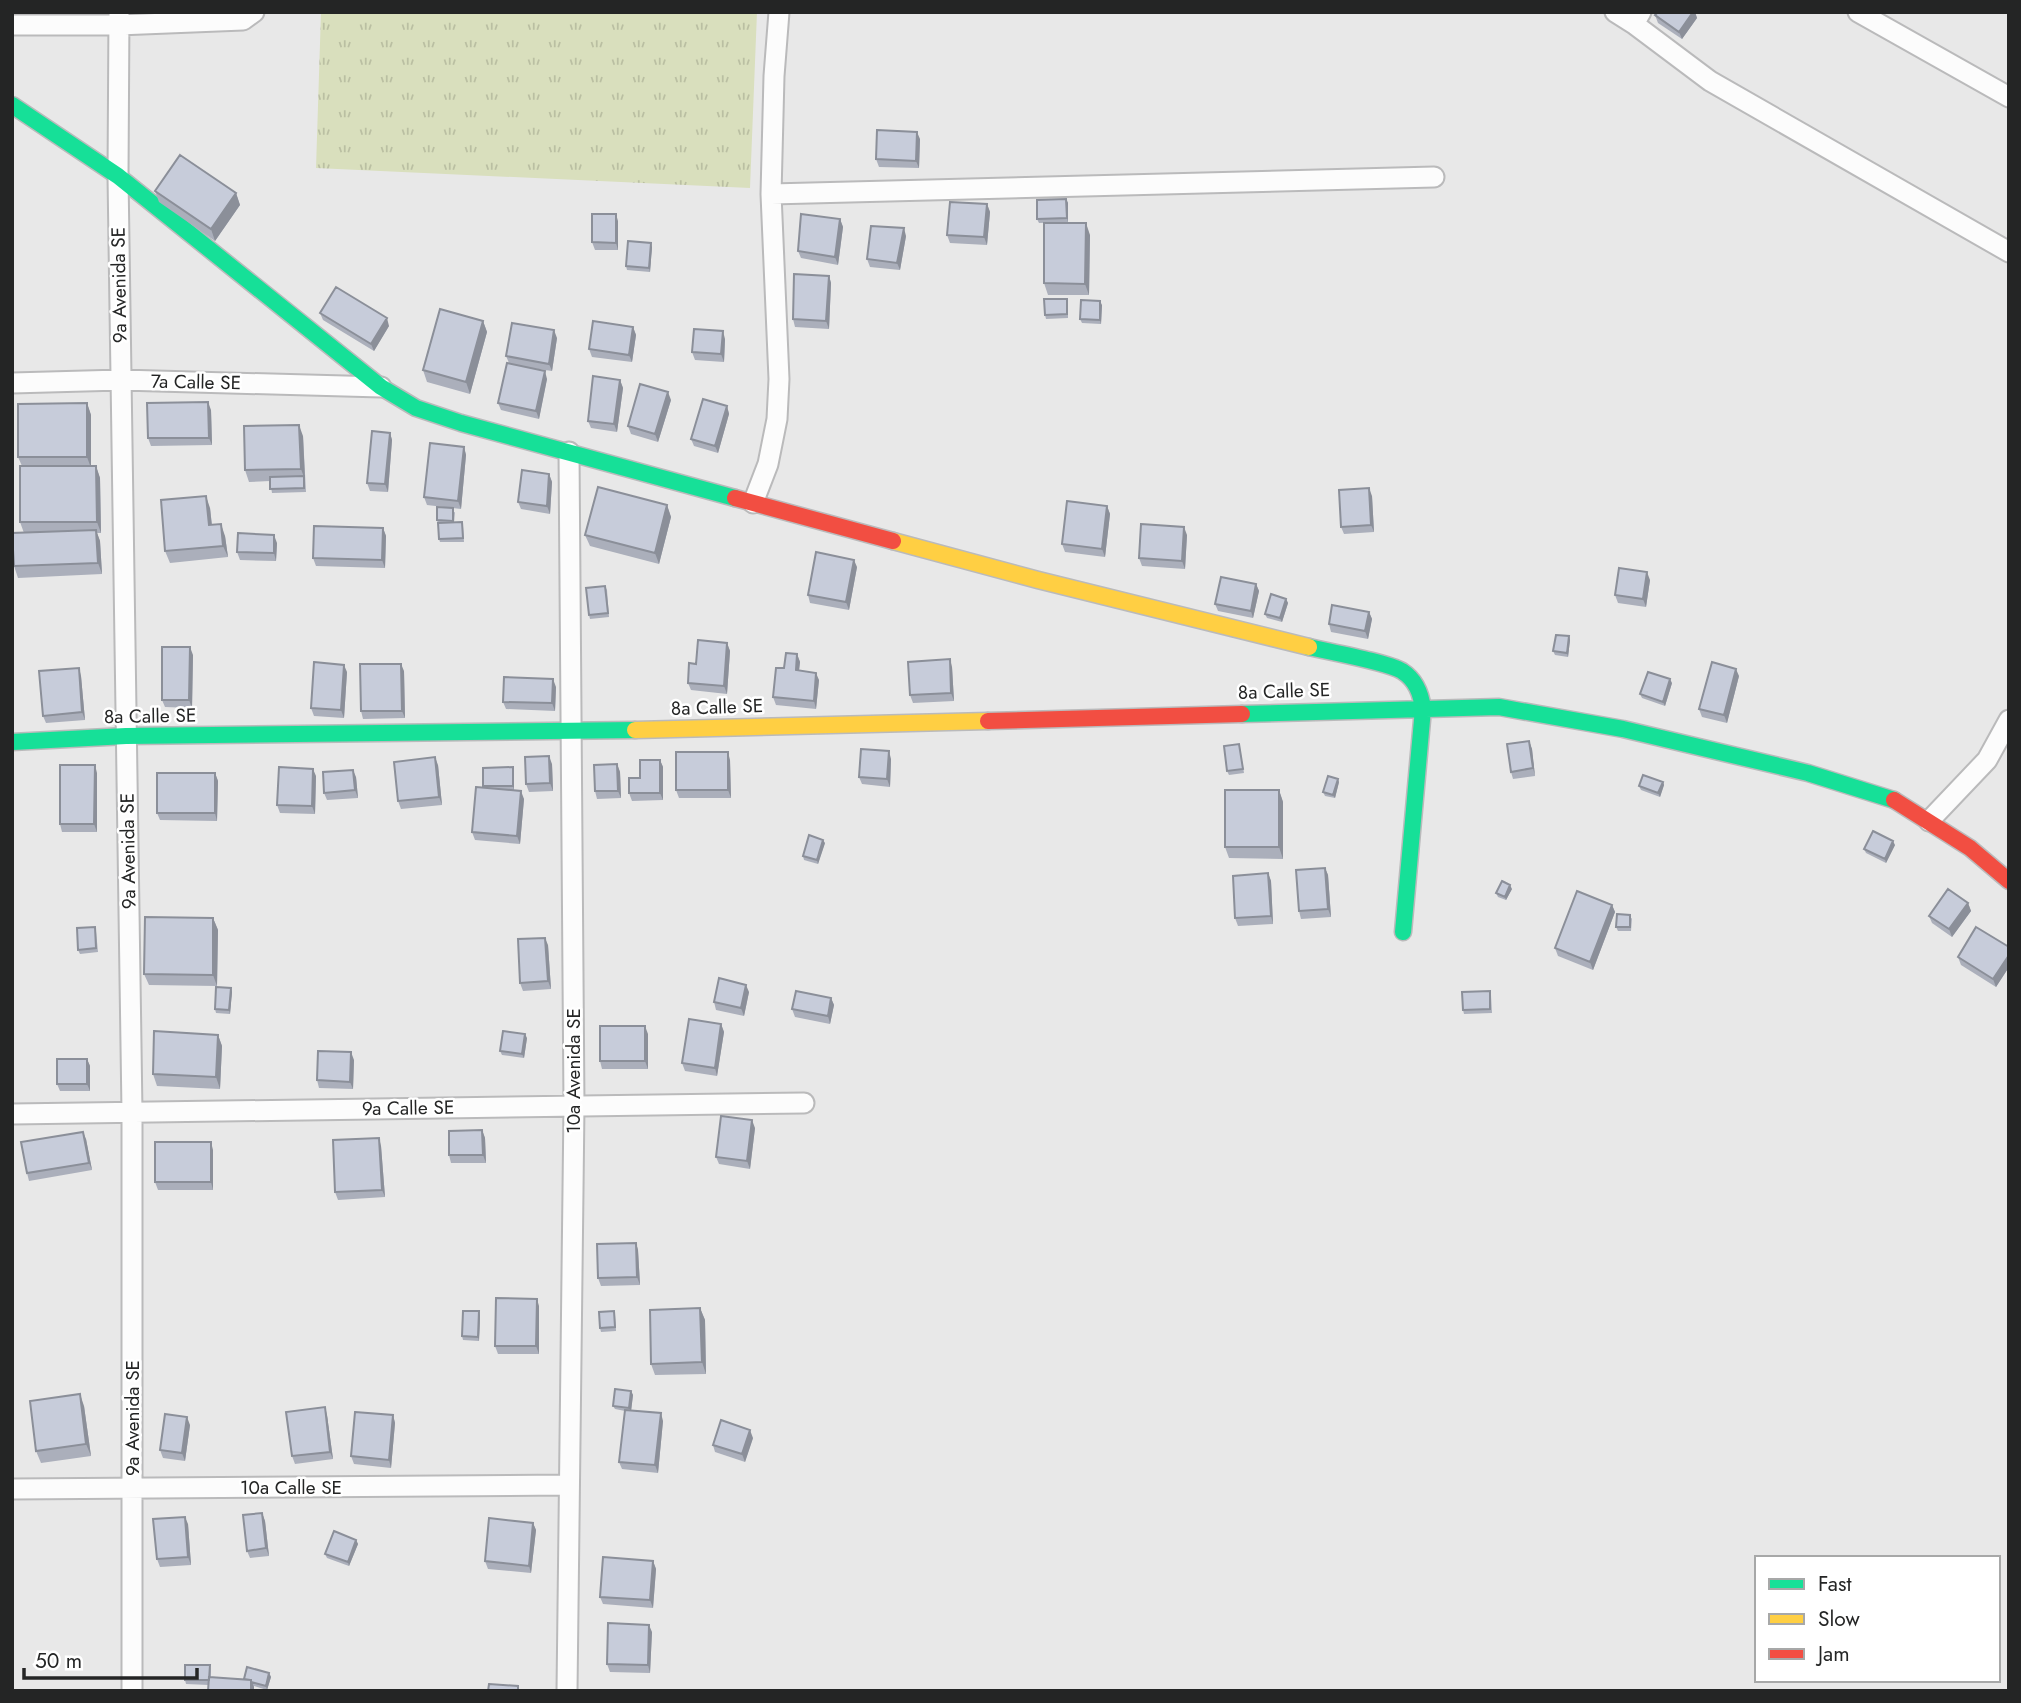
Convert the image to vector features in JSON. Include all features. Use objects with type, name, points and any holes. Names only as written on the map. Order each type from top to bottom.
[{"type":"street","points":[[12,25],[119,18],[243,20],[254,12]]},
{"type":"street","points":[[753,503],[768,464],[777,419],[779,379],[771,194],[774,76],[779,12]]},
{"type":"street","points":[[1615,12],[1637,18],[1710,81],[2009,252]]},
{"type":"street","points":[[1858,12],[2009,97]]},
{"type":"street","name":"9a Avenida SE","points":[[119,18],[118,176],[132,1112],[132,1691]]},
{"type":"street","points":[[12,105],[118,176],[381,387],[416,408],[461,423],[1038,580],[1399,669],[1413,679],[1422,694],[1423,709],[1403,932]]},
{"type":"street","points":[[771,194],[1434,177]]},
{"type":"street","name":"7a Calle SE","points":[[12,383],[121,380],[381,387]]},
{"type":"street","name":"10a Avenida SE","points":[[567,1691],[574,1106],[569,452]]},
{"type":"street","name":"8a Calle SE","points":[[12,742],[126,736],[571,732],[1499,707],[1623,729],[1808,773],[1896,801],[1970,848],[2009,881]]},
{"type":"street","points":[[1929,821],[1987,760],[2009,720]]},
{"type":"street","name":"9a Calle SE","points":[[12,1114],[804,1103]]},
{"type":"street","name":"10a Calle SE","points":[[12,1489],[569,1485]]},
{"type":"green space","points":[[321,12],[757,12],[750,188],[316,168]]},
{"type":"building","points":[[1658,12],[1693,12],[1679,32],[1655,15]]},
{"type":"building","points":[[877,130],[917,132],[916,161],[876,159]]},
{"type":"building","points":[[180,155],[236,193],[211,229],[155,191]]},
{"type":"building","points":[[1066,199],[1067,218],[1037,219],[1037,200]]},
{"type":"building","points":[[950,202],[987,204],[984,237],[947,235]]},
{"type":"building","points":[[592,214],[616,214],[616,243],[592,242]]},
{"type":"building","points":[[801,214],[840,219],[835,257],[798,251]]},
{"type":"building","points":[[1044,223],[1086,223],[1085,284],[1044,283]]},
{"type":"building","points":[[871,226],[904,228],[897,263],[867,259]]},
{"type":"building","points":[[628,241],[651,243],[649,268],[626,266]]},
{"type":"building","points":[[794,274],[829,276],[826,321],[793,319]]},
{"type":"building","points":[[336,287],[387,318],[371,344],[320,313]]},
{"type":"building","points":[[1044,299],[1067,299],[1067,314],[1045,315]]},
{"type":"building","points":[[1081,300],[1100,301],[1100,320],[1080,319]]},
{"type":"building","points":[[440,309],[483,321],[466,382],[423,370]]},
{"type":"building","points":[[593,321],[633,327],[629,355],[589,349]]},
{"type":"building","points":[[512,323],[554,330],[549,364],[506,356]]},
{"type":"building","points":[[694,329],[723,331],[721,354],[692,352]]},
{"type":"building","points":[[507,363],[545,371],[536,411],[498,403]]},
{"type":"building","points":[[593,376],[620,380],[614,424],[588,421]]},
{"type":"building","points":[[640,384],[668,392],[655,434],[628,426]]},
{"type":"building","points":[[703,399],[727,406],[715,446],[691,439]]},
{"type":"building","points":[[208,402],[209,438],[148,438],[147,403]]},
{"type":"building","points":[[87,403],[87,457],[18,457],[18,404]]},
{"type":"building","points":[[299,425],[301,469],[245,470],[244,426]]},
{"type":"building","points":[[372,431],[390,433],[385,484],[367,483]]},
{"type":"building","points":[[430,443],[464,447],[458,501],[424,497]]},
{"type":"building","points":[[20,466],[96,466],[97,522],[20,522]]},
{"type":"building","points":[[522,470],[549,474],[547,506],[518,502]]},
{"type":"building","points":[[304,476],[304,488],[270,489],[270,477]]},
{"type":"building","points":[[598,487],[667,505],[655,553],[585,535]]},
{"type":"building","points":[[1369,488],[1371,525],[1341,527],[1339,490]]},
{"type":"building","points":[[206,496],[209,525],[221,524],[223,546],[165,551],[161,500]]},
{"type":"building","points":[[1067,501],[1107,506],[1102,549],[1062,544]]},
{"type":"building","points":[[437,507],[453,508],[453,521],[437,520]]},
{"type":"building","points":[[462,522],[463,538],[439,539],[438,523]]},
{"type":"building","points":[[1141,524],[1184,527],[1182,561],[1139,558]]},
{"type":"building","points":[[314,526],[383,528],[382,560],[313,558]]},
{"type":"building","points":[[96,530],[98,563],[14,566],[12,533]]},
{"type":"building","points":[[238,533],[274,535],[274,553],[237,552]]},
{"type":"building","points":[[816,552],[854,560],[846,602],[808,595]]},
{"type":"building","points":[[1619,568],[1647,572],[1643,599],[1615,595]]},
{"type":"building","points":[[1221,577],[1256,584],[1251,611],[1215,604]]},
{"type":"building","points":[[605,586],[608,613],[589,615],[586,588]]},
{"type":"building","points":[[1271,594],[1286,599],[1280,618],[1265,614]]},
{"type":"building","points":[[1332,605],[1369,612],[1365,631],[1329,624]]},
{"type":"building","points":[[1556,635],[1569,636],[1567,653],[1553,651]]},
{"type":"building","points":[[698,640],[727,643],[724,686],[688,683],[689,663],[696,664]]},
{"type":"building","points":[[162,647],[190,647],[189,700],[162,700]]},
{"type":"building","points":[[786,653],[797,654],[796,670],[816,673],[814,701],[773,697],[776,668],[784,668]]},
{"type":"building","points":[[950,659],[951,693],[910,695],[908,662]]},
{"type":"building","points":[[314,662],[344,665],[341,710],[311,708]]},
{"type":"building","points":[[1712,662],[1736,669],[1724,715],[1699,709]]},
{"type":"building","points":[[360,664],[401,664],[402,711],[361,711]]},
{"type":"building","points":[[79,668],[82,712],[43,716],[39,671]]},
{"type":"building","points":[[1648,672],[1670,679],[1663,702],[1640,694]]},
{"type":"building","points":[[504,677],[553,679],[552,703],[503,702]]},
{"type":"building","points":[[1529,741],[1533,768],[1511,772],[1507,744]]},
{"type":"building","points":[[1239,744],[1243,769],[1227,771],[1224,746]]},
{"type":"building","points":[[861,749],[889,751],[887,779],[859,777]]},
{"type":"building","points":[[676,752],[728,752],[728,790],[676,790]]},
{"type":"building","points":[[549,756],[550,783],[526,784],[525,757]]},
{"type":"building","points":[[435,757],[439,797],[398,801],[394,762]]},
{"type":"building","points":[[640,760],[660,760],[660,793],[629,793],[629,778],[640,778]]},
{"type":"building","points":[[617,764],[618,791],[595,791],[594,765]]},
{"type":"building","points":[[60,765],[95,765],[94,824],[60,824]]},
{"type":"building","points":[[279,767],[313,769],[312,806],[277,805]]},
{"type":"building","points":[[513,767],[513,786],[483,786],[483,768]]},
{"type":"building","points":[[353,770],[355,790],[324,793],[323,772]]},
{"type":"building","points":[[157,773],[215,773],[215,813],[157,813]]},
{"type":"building","points":[[1643,775],[1663,782],[1658,793],[1639,786]]},
{"type":"building","points":[[1328,776],[1338,779],[1333,795],[1323,792]]},
{"type":"building","points":[[476,787],[521,791],[517,836],[472,832]]},
{"type":"building","points":[[1225,790],[1279,790],[1279,847],[1225,847]]},
{"type":"building","points":[[1873,831],[1893,841],[1885,859],[1864,849]]},
{"type":"building","points":[[809,835],[823,840],[817,860],[803,856]]},
{"type":"building","points":[[1325,868],[1328,909],[1299,911],[1296,870]]},
{"type":"building","points":[[1268,873],[1271,916],[1235,918],[1233,876]]},
{"type":"building","points":[[1502,881],[1510,885],[1505,897],[1496,893]]},
{"type":"building","points":[[1948,889],[1968,903],[1949,929],[1929,916]]},
{"type":"building","points":[[1577,891],[1612,905],[1590,962],[1555,948]]},
{"type":"building","points":[[1617,914],[1630,915],[1630,927],[1616,927]]},
{"type":"building","points":[[145,917],[213,918],[213,975],[144,974]]},
{"type":"building","points":[[95,927],[96,948],[78,950],[77,928]]},
{"type":"building","points":[[1976,927],[2009,947],[2009,955],[1993,979],[1958,957]]},
{"type":"building","points":[[545,938],[548,981],[520,983],[518,939]]},
{"type":"building","points":[[719,978],[746,985],[741,1008],[714,1002]]},
{"type":"building","points":[[216,987],[231,988],[229,1010],[215,1009]]},
{"type":"building","points":[[796,991],[831,998],[828,1016],[792,1009]]},
{"type":"building","points":[[1490,991],[1490,1009],[1463,1010],[1462,992]]},
{"type":"building","points":[[689,1019],[721,1024],[715,1068],[682,1063]]},
{"type":"building","points":[[600,1026],[645,1026],[645,1061],[600,1061]]},
{"type":"building","points":[[154,1031],[218,1035],[216,1077],[153,1074]]},
{"type":"building","points":[[503,1031],[525,1034],[522,1054],[500,1051]]},
{"type":"building","points":[[318,1051],[351,1052],[350,1082],[317,1080]]},
{"type":"building","points":[[57,1059],[87,1059],[87,1084],[57,1084]]},
{"type":"building","points":[[721,1116],[752,1120],[747,1161],[716,1157]]},
{"type":"building","points":[[482,1130],[483,1155],[449,1155],[449,1131]]},
{"type":"building","points":[[83,1132],[89,1163],[27,1173],[21,1142]]},
{"type":"building","points":[[379,1138],[382,1190],[335,1192],[333,1140]]},
{"type":"building","points":[[155,1142],[211,1142],[211,1182],[155,1182]]},
{"type":"building","points":[[636,1243],[637,1277],[598,1278],[597,1244]]},
{"type":"building","points":[[496,1298],[537,1299],[536,1346],[495,1346]]},
{"type":"building","points":[[700,1308],[702,1362],[651,1364],[650,1310]]},
{"type":"building","points":[[463,1311],[479,1311],[478,1337],[462,1336]]},
{"type":"building","points":[[614,1311],[615,1327],[600,1328],[599,1312]]},
{"type":"building","points":[[615,1389],[631,1391],[629,1408],[613,1406]]},
{"type":"building","points":[[80,1394],[86,1444],[36,1451],[30,1401]]},
{"type":"building","points":[[325,1407],[330,1452],[292,1456],[286,1412]]},
{"type":"building","points":[[625,1410],[661,1413],[655,1465],[619,1462]]},
{"type":"building","points":[[355,1412],[393,1415],[389,1460],[351,1456]]},
{"type":"building","points":[[165,1414],[187,1417],[182,1453],[160,1450]]},
{"type":"building","points":[[721,1420],[750,1430],[742,1454],[713,1445]]},
{"type":"building","points":[[262,1513],[266,1548],[247,1551],[243,1515]]},
{"type":"building","points":[[185,1517],[188,1557],[157,1559],[153,1519]]},
{"type":"building","points":[[489,1518],[533,1523],[529,1566],[485,1561]]},
{"type":"building","points":[[334,1531],[356,1540],[348,1562],[325,1554]]},
{"type":"building","points":[[603,1557],[653,1561],[650,1600],[600,1597]]},
{"type":"building","points":[[608,1623],[649,1625],[648,1665],[607,1664]]},
{"type":"building","points":[[185,1665],[210,1665],[209,1680],[185,1680]]},
{"type":"building","points":[[247,1667],[269,1673],[266,1686],[244,1679]]},
{"type":"building","points":[[209,1677],[251,1680],[251,1691],[208,1691]]},
{"type":"building","points":[[489,1684],[518,1686],[518,1691],[488,1691]]},
{"type":"traffic: fast","points":[[12,105],[118,176],[381,387],[416,408],[461,423],[735,498]]},
{"type":"traffic: fast","points":[[1309,647],[1395,668],[1411,678],[1419,692],[1423,709],[1403,932]]},
{"type":"traffic: fast","points":[[1242,714],[1499,707],[1623,729],[1808,773],[1894,800]]},
{"type":"traffic: fast","points":[[12,742],[126,736],[635,730]]},
{"type":"traffic: slow","points":[[893,541],[1309,647]]},
{"type":"traffic: slow","points":[[635,730],[988,721]]},
{"type":"traffic: jam","points":[[735,498],[893,541]]},
{"type":"traffic: jam","points":[[988,721],[1242,714]]},
{"type":"traffic: jam","points":[[1894,800],[1970,848],[2009,881]]}]
